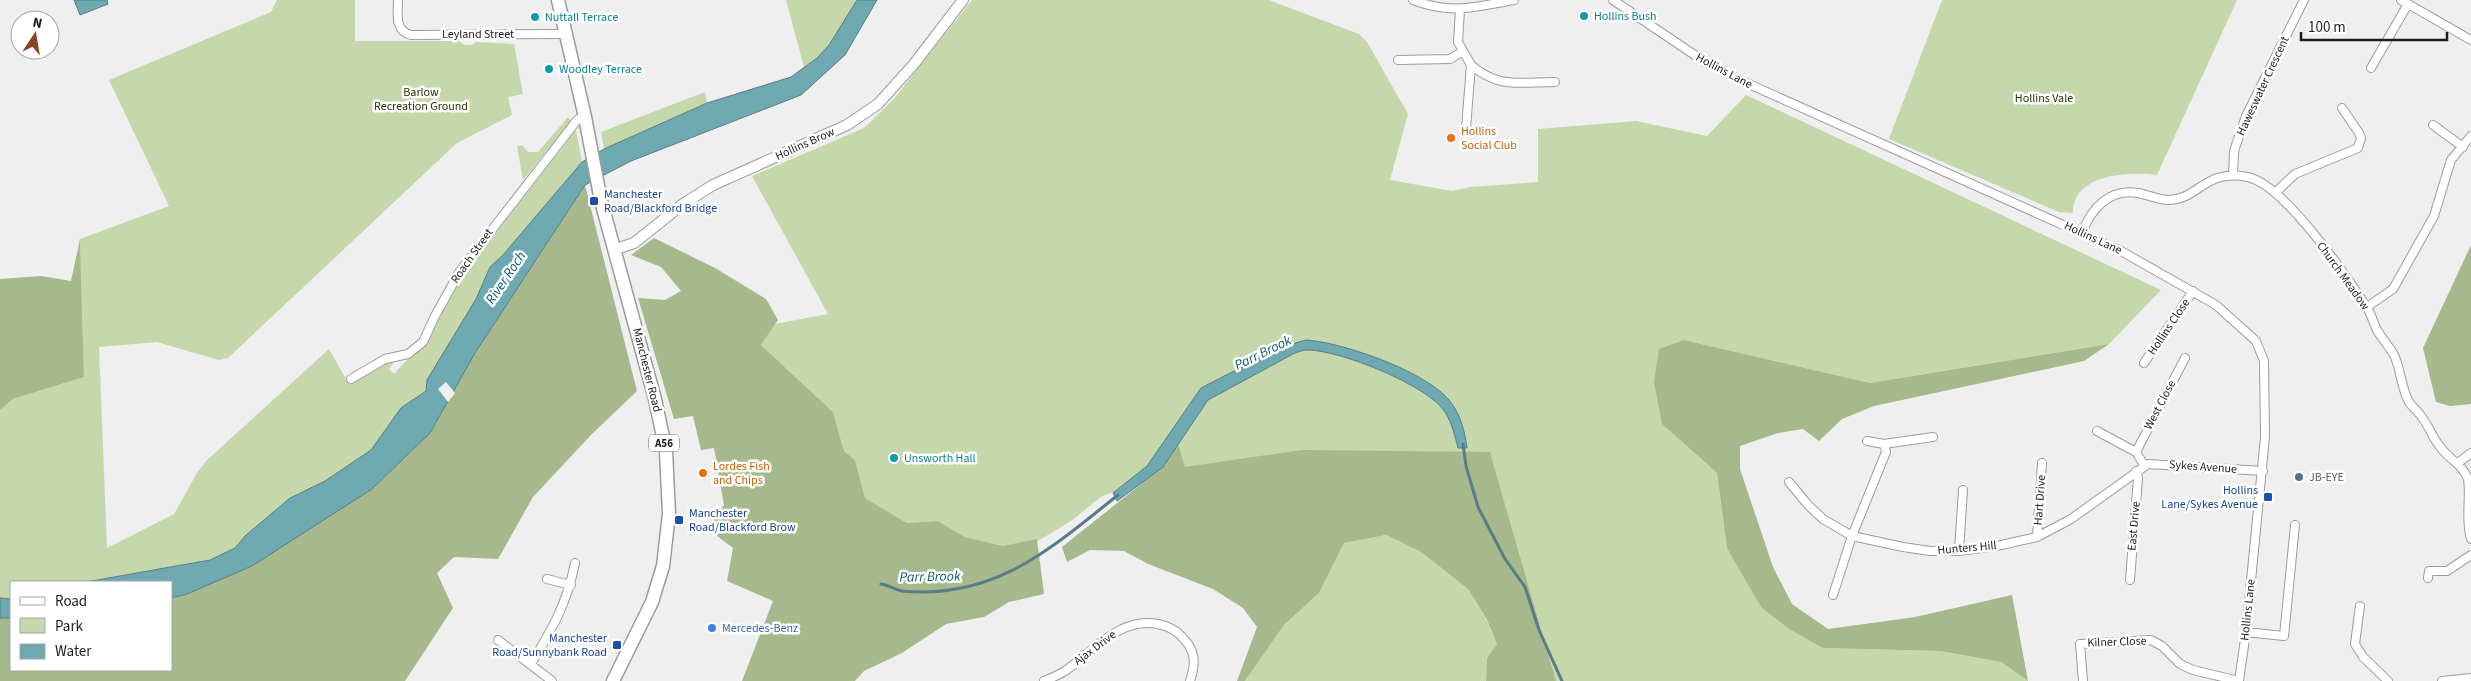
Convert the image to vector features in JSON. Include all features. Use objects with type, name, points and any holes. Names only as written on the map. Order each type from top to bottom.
[{"type":"highway","name":"A56","points":[[558,0],[585,117]]},
{"type":"highway","name":"Manchester Road","points":[[585,117],[601,201],[616,249],[655,399],[666,451],[669,514],[663,566],[652,602],[612,681]]},
{"type":"street","name":"Leyland Street","points":[[398,0],[398,22],[402,30],[411,35],[566,34]]},
{"type":"street","name":"Hollins Brow","points":[[616,249],[634,243],[683,204],[713,185],[847,125],[878,104],[914,64],[963,0]]},
{"type":"street","points":[[1413,0],[1442,9],[1460,10],[1514,0]]},
{"type":"street","name":"Hollins Lane","points":[[1613,0],[1705,62],[1740,80],[2121,251],[2216,305],[2256,341],[2264,361],[2263,471],[2239,681]]},
{"type":"street","name":"Haweswater Crescent","points":[[2233,175],[2234,151],[2246,116],[2304,0]]},
{"type":"street","points":[[2371,68],[2405,2],[2471,40]]},
{"type":"street","points":[[1460,10],[1458,42],[1471,65],[1485,77],[1500,83],[1555,82]]},
{"type":"street","points":[[1398,60],[1450,59],[1463,51]]},
{"type":"street","points":[[1466,128],[1471,65]]},
{"type":"street","points":[[2276,192],[2291,177],[2303,170],[2358,148],[2361,138],[2342,108]]},
{"type":"street","name":"Roach Street","points":[[351,379],[385,359],[408,354],[423,342],[434,316],[460,271],[578,119],[585,117]]},
{"type":"street","points":[[2433,125],[2463,147]]},
{"type":"street","points":[[2367,306],[2393,289],[2434,216],[2451,160],[2471,136]]},
{"type":"street","name":"Church Meadow","points":[[2082,233],[2092,211],[2116,194],[2139,193],[2158,199],[2176,199],[2213,178],[2233,175],[2250,177],[2276,192],[2334,258],[2355,292],[2367,306],[2377,330],[2394,355],[2408,401],[2421,416],[2442,450],[2458,463],[2469,481],[2468,529],[2471,539]]},
{"type":"street","name":"Hollins Close","points":[[2144,363],[2194,291]]},
{"type":"street","name":"West Close","points":[[2136,452],[2185,358]]},
{"type":"street","points":[[2097,431],[2136,452],[2144,465]]},
{"type":"street","points":[[1867,441],[1884,444],[1932,437]]},
{"type":"street","points":[[1833,596],[1870,486],[1886,452],[1884,444]]},
{"type":"street","points":[[2458,463],[2471,453]]},
{"type":"street","name":"Hart Drive","points":[[2037,537],[2042,463]]},
{"type":"street","name":"Sykes Avenue","points":[[2144,465],[2153,463],[2263,471]]},
{"type":"street","name":"Hunters Hill","points":[[1789,482],[1808,505],[1823,519],[1852,536],[1876,543],[1921,550],[1959,551],[1997,546],[2037,537],[2072,519],[2144,465]]},
{"type":"street","name":"East Drive","points":[[2130,580],[2138,478],[2136,471]]},
{"type":"street","points":[[1959,551],[1964,490]]},
{"type":"street","points":[[2246,632],[2284,636],[2295,526]]},
{"type":"street","points":[[2428,578],[2429,571],[2447,571],[2471,555]]},
{"type":"street","points":[[531,664],[558,619],[571,585],[575,563]]},
{"type":"street","points":[[547,579],[571,585]]},
{"type":"street","points":[[2360,606],[2355,644],[2363,657],[2388,681]]},
{"type":"street","name":"Ajax Drive","points":[[1044,681],[1064,672],[1113,633],[1125,626],[1139,623],[1166,626],[1178,632],[1193,651],[1194,665],[1190,681]]},
{"type":"street","points":[[498,640],[552,681]]},
{"type":"street","name":"Kilner Close","points":[[2083,681],[2080,644],[2151,640],[2162,646],[2180,664],[2193,670],[2239,681]]},
{"type":"street","points":[[2442,681],[2471,678]]},
{"type":"green space","name":"Barlow Recreation Ground","points":[[277,0],[355,0],[355,41],[459,41],[464,45],[472,45],[476,42],[514,44],[523,94],[508,97],[512,115],[457,143],[228,358],[219,360],[157,342],[99,347],[107,548],[174,514],[197,473],[206,461],[329,349],[347,381],[396,359],[389,369],[394,374],[405,362],[423,348],[463,275],[576,130],[582,162],[490,268],[476,299],[427,380],[426,391],[401,408],[371,450],[325,481],[290,498],[245,536],[235,548],[210,560],[92,581],[10,581],[10,599],[0,598],[0,410],[13,399],[84,377],[80,239],[169,206],[109,80],[271,12]]},
{"type":"green space","points":[[786,0],[857,0],[829,45],[817,58],[804,67]]},
{"type":"green space","points":[[972,0],[1269,0],[1359,34],[1367,42],[1408,114],[1390,180],[1452,191],[1470,187],[1538,182],[1538,129],[1636,121],[1707,136],[1746,95],[2161,290],[2109,344],[1870,383],[1684,340],[1662,424],[1717,473],[1727,548],[1823,648],[1940,651],[2001,662],[2028,681],[1556,681],[1490,452],[1184,468],[1102,496],[1071,521],[1038,541],[1003,546],[965,537],[938,521],[907,523],[865,498],[855,460],[844,451],[833,412],[761,345],[775,324],[828,314],[752,176],[864,128],[893,100]]},
{"type":"green space","name":"Hollins Vale","points":[[1942,0],[2237,0],[2157,175],[2118,175],[2092,183],[2082,190],[2075,200],[2073,213],[2059,212],[1889,139]]},
{"type":"green space","points":[[705,92],[707,103],[604,149],[601,132]]},
{"type":"green space","points":[[568,117],[571,121],[523,180],[517,146],[522,145],[528,152],[538,152]]},
{"type":"green space","points":[[585,185],[637,391],[591,435],[533,497],[498,559],[454,557],[437,573],[453,608],[405,681],[0,681],[0,618],[10,618],[10,671],[172,671],[172,598],[187,594],[372,489],[430,433],[475,353]]},
{"type":"green space","points":[[654,238],[715,268],[766,299],[778,320],[761,345],[833,412],[844,451],[855,460],[865,498],[907,523],[938,521],[965,537],[1003,546],[1037,539],[1044,594],[1009,602],[984,617],[946,624],[902,653],[864,671],[855,681],[742,681],[773,601],[727,581],[733,548],[717,536],[712,523],[724,505],[714,448],[701,450],[693,416],[674,419],[638,298],[665,300],[681,291],[661,267],[631,255]]},
{"type":"green space","points":[[80,239],[84,377],[13,399],[0,410],[0,279],[41,276],[71,281]]},
{"type":"green space","points":[[2471,245],[2471,404],[2450,406],[2436,402],[2423,348]]},
{"type":"green space","points":[[1684,340],[1870,383],[2109,344],[2084,361],[1874,406],[1842,419],[1819,441],[1803,429],[1778,433],[1740,446],[1740,469],[1773,567],[1792,604],[1828,629],[1915,617],[2012,595],[2028,681],[2001,662],[1940,651],[1823,648],[1789,629],[1761,607],[1727,548],[1717,473],[1662,424],[1654,382],[1659,349]]},
{"type":"green space","points":[[1177,441],[1185,467],[1302,450],[1490,452],[1556,681],[1486,681],[1487,658],[1497,644],[1487,620],[1468,589],[1421,552],[1386,535],[1344,543],[1319,593],[1284,625],[1245,681],[1237,681],[1257,627],[1243,608],[1213,589],[1148,564],[1124,551],[1090,550],[1067,562],[1062,547],[1156,472]]},
{"type":"green space","points":[[1386,535],[1421,552],[1468,589],[1487,621],[1497,644],[1487,658],[1486,681],[1245,681],[1284,625],[1319,593],[1344,543]]},
{"type":"water","points":[[74,0],[107,0],[108,4],[80,15]]},
{"type":"water","name":"River Roch","points":[[857,0],[877,0],[845,55],[801,95],[631,161],[585,185],[475,353],[430,433],[372,489],[252,566],[187,594],[172,598],[172,581],[92,581],[210,560],[235,548],[245,536],[290,498],[325,481],[371,450],[401,408],[426,391],[427,380],[476,299],[490,267],[503,255],[582,162],[604,149],[707,103],[791,77],[817,58],[829,45]]},
{"type":"water","points":[[1306,340],[1341,346],[1363,353],[1385,361],[1426,381],[1441,392],[1452,404],[1462,425],[1467,448],[1458,448],[1445,412],[1436,402],[1421,391],[1360,362],[1322,352],[1304,350],[1293,354],[1208,400],[1163,467],[1117,501],[1113,493],[1147,466],[1201,388],[1281,347]]},
{"type":"water","points":[[0,598],[10,599],[10,618],[0,618]]},
{"type":"pier","points":[[446,382],[455,393],[448,402],[438,389]]},
{"type":"waterway","name":"Parr Brook","points":[[1463,444],[1466,466],[1478,507],[1505,559],[1525,587],[1539,630],[1562,681]]},
{"type":"waterway","name":"Parr Brook","points":[[881,584],[902,591],[935,592],[965,587],[993,579],[1019,567],[1044,551],[1069,534],[1118,495]]},
{"type":"place","name":"Hollins Bush","points":[[1584,16]]},
{"type":"place","name":"Nuttall Terrace","points":[[535,17]]},
{"type":"place","name":"Woodley Terrace","points":[[549,69]]},
{"type":"place","name":"Hollins Social Club","points":[[1451,138]]},
{"type":"place","name":"Manchester Road/Blackford Bridge","points":[[594,201]]},
{"type":"place","name":"Unsworth Hall","points":[[894,458]]},
{"type":"place","name":"Lordes Fish and Chips","points":[[703,473]]},
{"type":"place","name":"JB-EYE","points":[[2299,477]]},
{"type":"place","name":"Hollins Lane/Sykes Avenue","points":[[2268,497]]},
{"type":"place","name":"Manchester Road/Blackford Brow","points":[[679,520]]},
{"type":"place","name":"Mercedes-Benz","points":[[712,628]]},
{"type":"place","name":"Manchester Road/Sunnybank Road","points":[[617,645]]}]
